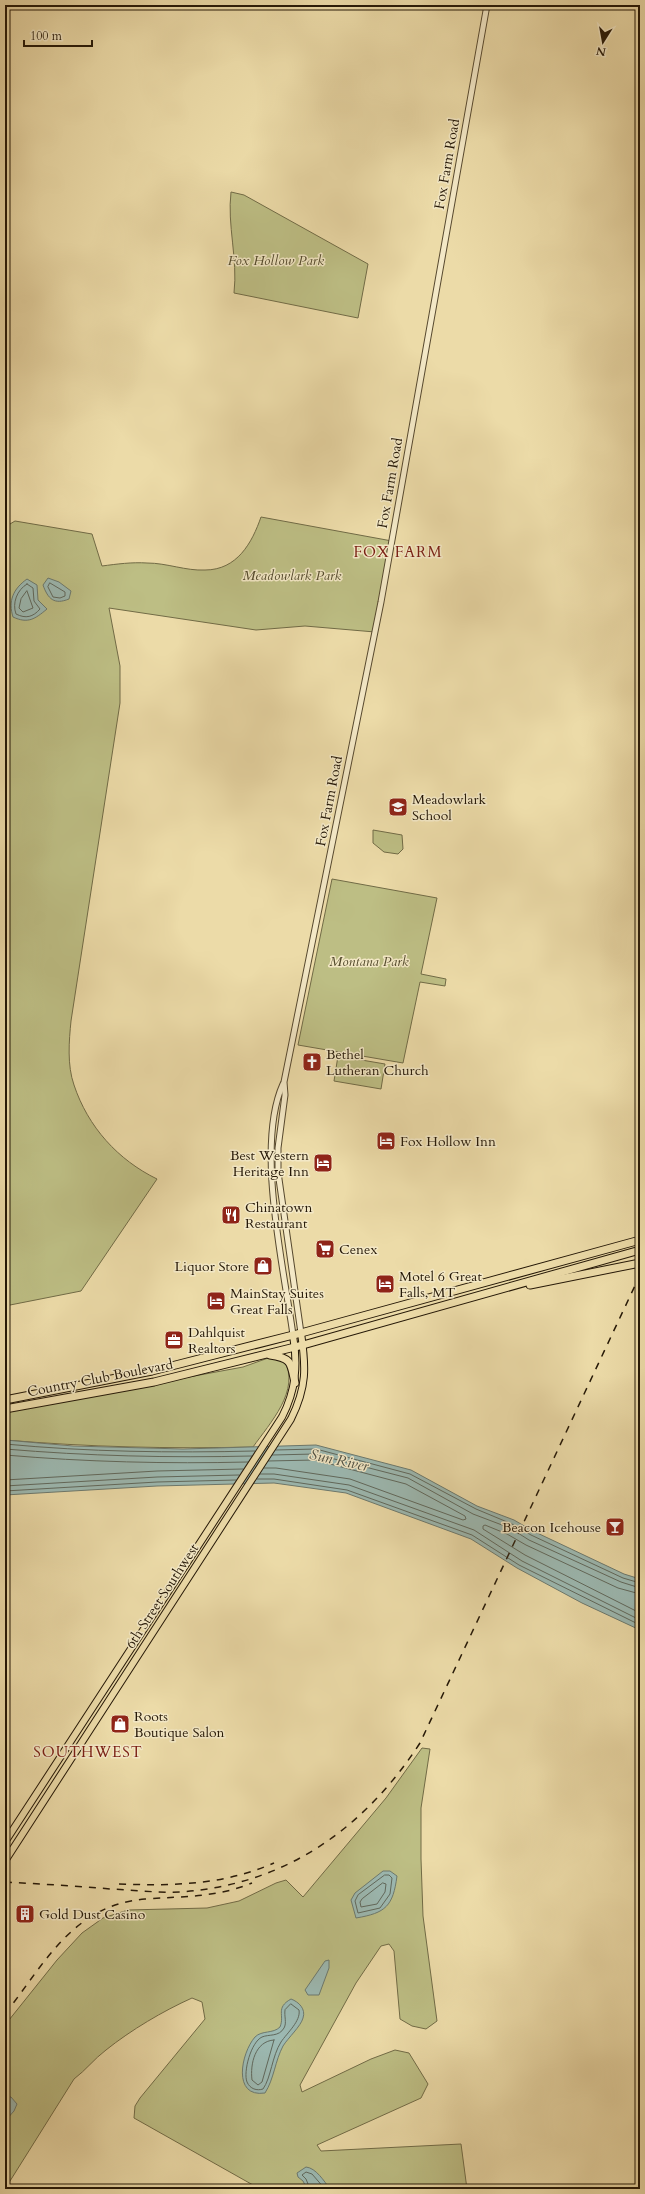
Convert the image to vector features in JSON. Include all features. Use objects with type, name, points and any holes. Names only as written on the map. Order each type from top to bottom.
[{"type":"highway","name":"Country Club Boulevard","points":[[5,1400],[152,1372],[301,1333],[640,1240]]},
{"type":"highway","name":"Country Club Boulevard","points":[[5,1409],[154,1382],[266,1355],[637,1250]]},
{"type":"highway","points":[[510,1286],[523,1286],[640,1263]]},
{"type":"highway","points":[[266,1355],[278,1356],[289,1361],[292,1365],[295,1383]]},
{"type":"main road","name":"6th Street Southwest","points":[[5,1861],[285,1428],[296,1408],[304,1384],[303,1345],[301,1333]]},
{"type":"main road","name":"6th Street Southwest","points":[[5,1842],[286,1409],[295,1383],[295,1347],[293,1335]]},
{"type":"street","name":"Fox Farm Road","points":[[293,1335],[274,1205],[271,1143],[279,1094],[284,1082],[381,602],[487,5]]},
{"type":"street","name":"Fox Farm Road","points":[[284,1082],[285,1095],[278,1148],[278,1172],[301,1333]]},
{"type":"green space","name":"Fox Hollow Park","points":[[231,192],[244,195],[368,264],[358,318],[234,293],[235,268],[230,217]]},
{"type":"green space","name":"Meadowlark Park","points":[[261,517],[392,541],[375,632],[305,626],[256,630],[109,608],[120,666],[120,703],[71,1021],[69,1061],[74,1085],[80,1100],[87,1115],[96,1128],[117,1152],[143,1171],[157,1179],[81,1291],[5,1306],[5,527],[15,521],[92,534],[102,566],[124,563],[154,563],[205,570],[216,569],[226,565],[242,553],[253,536]]},
{"type":"green space","points":[[373,830],[402,835],[403,849],[398,854],[384,852],[373,843]]},
{"type":"green space","name":"Montana Park","points":[[332,879],[437,898],[421,974],[446,979],[445,986],[420,982],[403,1063],[298,1045]]},
{"type":"green space","points":[[338,1056],[385,1064],[381,1089],[334,1081]]},
{"type":"green space","points":[[271,1357],[284,1360],[288,1371],[289,1383],[286,1394],[275,1417],[253,1447],[129,1447],[5,1440],[5,1411],[243,1367]]},
{"type":"green space","points":[[422,1748],[430,1749],[421,1808],[423,1916],[437,2021],[426,2029],[412,2026],[400,2019],[394,1951],[389,1944],[381,1946],[356,1983],[300,2085],[302,2092],[371,2059],[395,2050],[409,2053],[428,2084],[421,2098],[317,2145],[321,2151],[461,2144],[467,2189],[260,2189],[134,2118],[135,2106],[140,2098],[205,2019],[202,2002],[192,1998],[159,2015],[126,2035],[102,2053],[74,2079],[5,2189],[5,2025],[57,1960],[82,1933],[103,1918],[128,1910],[207,1908],[239,1901],[276,1883],[286,1880],[303,1897],[386,1798]]},
{"type":"water","points":[[48,578],[59,582],[71,591],[69,599],[64,601],[56,601],[49,597],[43,585]]},
{"type":"water","points":[[27,579],[37,585],[38,600],[47,609],[35,618],[23,620],[13,617],[11,606],[15,591]]},
{"type":"water","name":"Sun River","points":[[5,1440],[73,1446],[183,1449],[316,1445],[411,1470],[477,1506],[514,1520],[533,1531],[624,1574],[640,1579],[640,1630],[582,1603],[517,1568],[471,1539],[346,1493],[274,1483],[157,1486],[5,1495]]},
{"type":"water","points":[[383,1871],[390,1871],[397,1876],[393,1895],[390,1901],[386,1906],[374,1914],[356,1918],[351,1900],[355,1893]]},
{"type":"water","points":[[329,1960],[329,1968],[319,1995],[308,1995],[305,1990],[325,1961]]},
{"type":"water","points":[[291,1999],[297,2002],[303,2009],[304,2015],[302,2021],[283,2046],[265,2093],[255,2093],[248,2089],[244,2082],[242,2073],[246,2053],[255,2037],[261,2033],[274,2031],[280,2027],[283,2005]]},
{"type":"water","points":[[5,2096],[11,2097],[17,2104],[14,2111],[5,2121]]},
{"type":"water","points":[[306,2167],[316,2172],[330,2189],[307,2189],[303,2181],[298,2177],[297,2173]]},
{"type":"railway","points":[[5,1882],[163,1892],[180,1892],[218,1887],[254,1878],[287,1864],[318,1847],[347,1826],[374,1802],[398,1774],[420,1743],[640,1275]]},
{"type":"railway","points":[[119,1884],[159,1885],[217,1880],[236,1876],[274,1863]]},
{"type":"railway","points":[[5,2014],[48,1957],[63,1940],[98,1912],[120,1904],[145,1899],[212,1894],[252,1883]]},
{"type":"place","name":"Meadowlark School","points":[[398,807]]},
{"type":"place","name":"Bethel Lutheran Church","points":[[312,1062]]},
{"type":"place","name":"Fox Hollow Inn","points":[[386,1141]]},
{"type":"place","name":"Best Western Heritage Inn","points":[[323,1163]]},
{"type":"place","name":"Chinatown Restaurant","points":[[231,1215]]},
{"type":"place","name":"Cenex","points":[[325,1249]]},
{"type":"place","name":"Liquor Store","points":[[263,1266]]},
{"type":"place","name":"Motel 6 Great Falls, MT","points":[[385,1284]]},
{"type":"place","name":"MainStay Suites Great Falls","points":[[216,1301]]},
{"type":"place","name":"Dahlquist Realtors","points":[[174,1340]]},
{"type":"place","name":"Beacon Icehouse","points":[[615,1527]]},
{"type":"place","name":"Roots Boutique Salon","points":[[120,1724]]},
{"type":"place","name":"Gold Dust Casino","points":[[25,1914]]},
{"type":"district","name":"FOX FARM","points":[[398,552]]},
{"type":"district","name":"SOUTHWEST","points":[[88,1752]]}]
